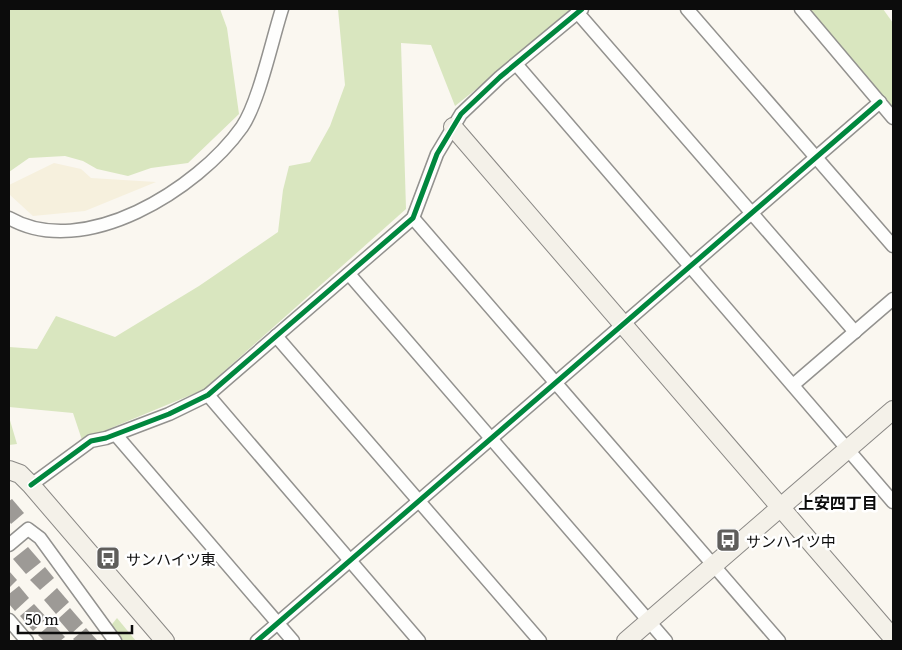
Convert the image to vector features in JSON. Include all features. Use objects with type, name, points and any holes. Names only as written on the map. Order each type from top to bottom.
[{"type":"street","points":[[9,218],[35,229],[64,231],[84,229],[122,218],[151,206],[183,185],[217,155],[242,126],[254,103],[282,9]]},
{"type":"street","points":[[688,9],[893,246]]},
{"type":"street","points":[[801,9],[893,118]]},
{"type":"street","points":[[31,484],[91,441],[116,435],[169,414],[208,395],[349,274],[413,218],[438,154],[461,114],[516,64],[580,11],[855,332]]},
{"type":"street","points":[[516,64],[893,502]]},
{"type":"street","points":[[257,641],[880,102]]},
{"type":"street","points":[[453,127],[621,325],[893,638]]},
{"type":"street","points":[[413,218],[779,641]]},
{"type":"street","points":[[349,274],[666,641]]},
{"type":"street","points":[[793,385],[893,299]]},
{"type":"street","points":[[276,336],[540,641]]},
{"type":"street","points":[[208,395],[419,641]]},
{"type":"street","points":[[626,641],[893,410]]},
{"type":"street","points":[[116,435],[292,641]]},
{"type":"street","points":[[9,470],[20,474],[31,484],[165,641]]},
{"type":"street","points":[[9,545],[28,529],[40,538],[114,641]]},
{"type":"street","points":[[9,620],[27,641]]},
{"type":"shaded area","points":[[54,163],[81,169],[91,178],[156,182],[85,211],[33,216],[9,194],[9,185]]},
{"type":"green space","points":[[9,9],[220,9],[227,28],[239,114],[188,163],[151,168],[128,176],[97,169],[83,161],[65,156],[29,158],[9,172]]},
{"type":"green space","points":[[338,9],[577,9],[455,106],[431,45],[401,43],[406,209],[203,390],[82,440],[73,413],[9,407],[9,347],[37,349],[56,316],[115,337],[199,286],[278,232],[283,190],[289,166],[310,162],[330,126],[345,85]]},
{"type":"green space","points":[[805,9],[883,9],[893,23],[893,109]]},
{"type":"green space","points":[[9,417],[17,444],[9,445]]},
{"type":"green space","points":[[117,618],[136,641],[120,641],[109,628]]},
{"type":"building","points":[[12,499],[24,513],[11,524],[9,521],[9,501]]},
{"type":"building","points":[[28,547],[41,562],[26,574],[13,559]]},
{"type":"building","points":[[45,567],[54,578],[40,590],[30,580]]},
{"type":"building","points":[[9,571],[17,580],[9,588]]},
{"type":"building","points":[[19,586],[29,598],[15,611],[9,604],[9,594]]},
{"type":"building","points":[[57,588],[69,602],[56,614],[44,600]]},
{"type":"building","points":[[34,604],[47,618],[33,631],[20,616]]},
{"type":"building","points":[[70,608],[83,623],[71,634],[58,619]]},
{"type":"building","points":[[52,623],[65,637],[60,641],[44,641],[38,635]]},
{"type":"building","points":[[86,628],[98,641],[75,641],[73,639]]},
{"type":"cycle path","points":[[31,485],[91,441],[106,438],[169,414],[208,395],[413,218],[437,154],[461,114],[500,77],[582,9]]},
{"type":"cycle path","points":[[257,641],[880,102]]},
{"type":"place","name":"サンハイツ中","points":[[728,540]]},
{"type":"place","name":"サンハイツ東","points":[[108,558]]},
{"type":"district","name":"上安四丁目","points":[[838,502]]}]
